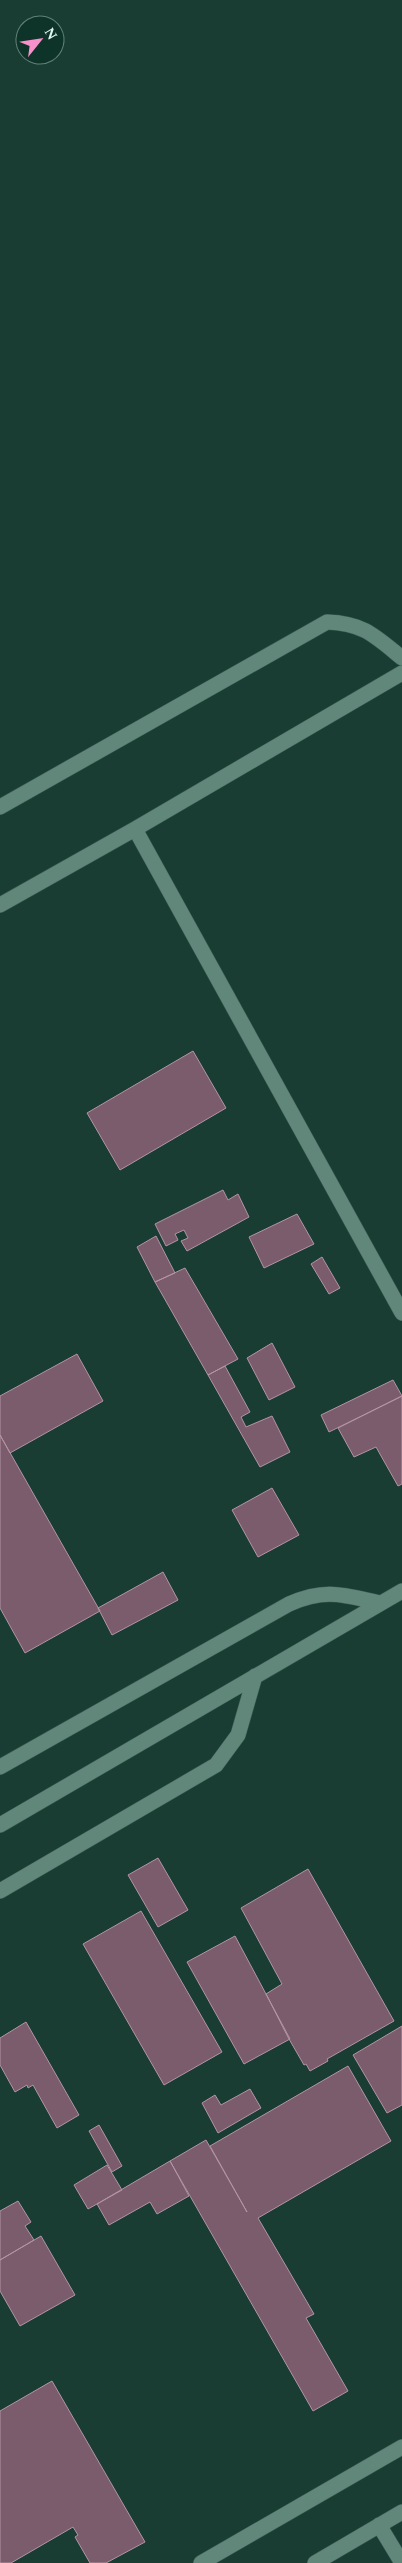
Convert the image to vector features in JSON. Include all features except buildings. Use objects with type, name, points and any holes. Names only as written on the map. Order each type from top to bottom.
[{"type":"street","points":[[0,807],[327,622],[348,623],[372,634],[402,658]]},
{"type":"street","points":[[0,905],[135,829],[402,673]]},
{"type":"street","points":[[135,829],[402,1313]]},
{"type":"street","points":[[0,1825],[402,1591]]},
{"type":"street","points":[[0,1767],[289,1604],[309,1595],[335,1594],[380,1603]]},
{"type":"street","points":[[0,1891],[216,1765],[238,1736],[255,1676]]},
{"type":"street","points":[[201,2563],[402,2447]]},
{"type":"street","points":[[315,2563],[402,2512]]},
{"type":"street","points":[[380,2525],[402,2563]]}]
